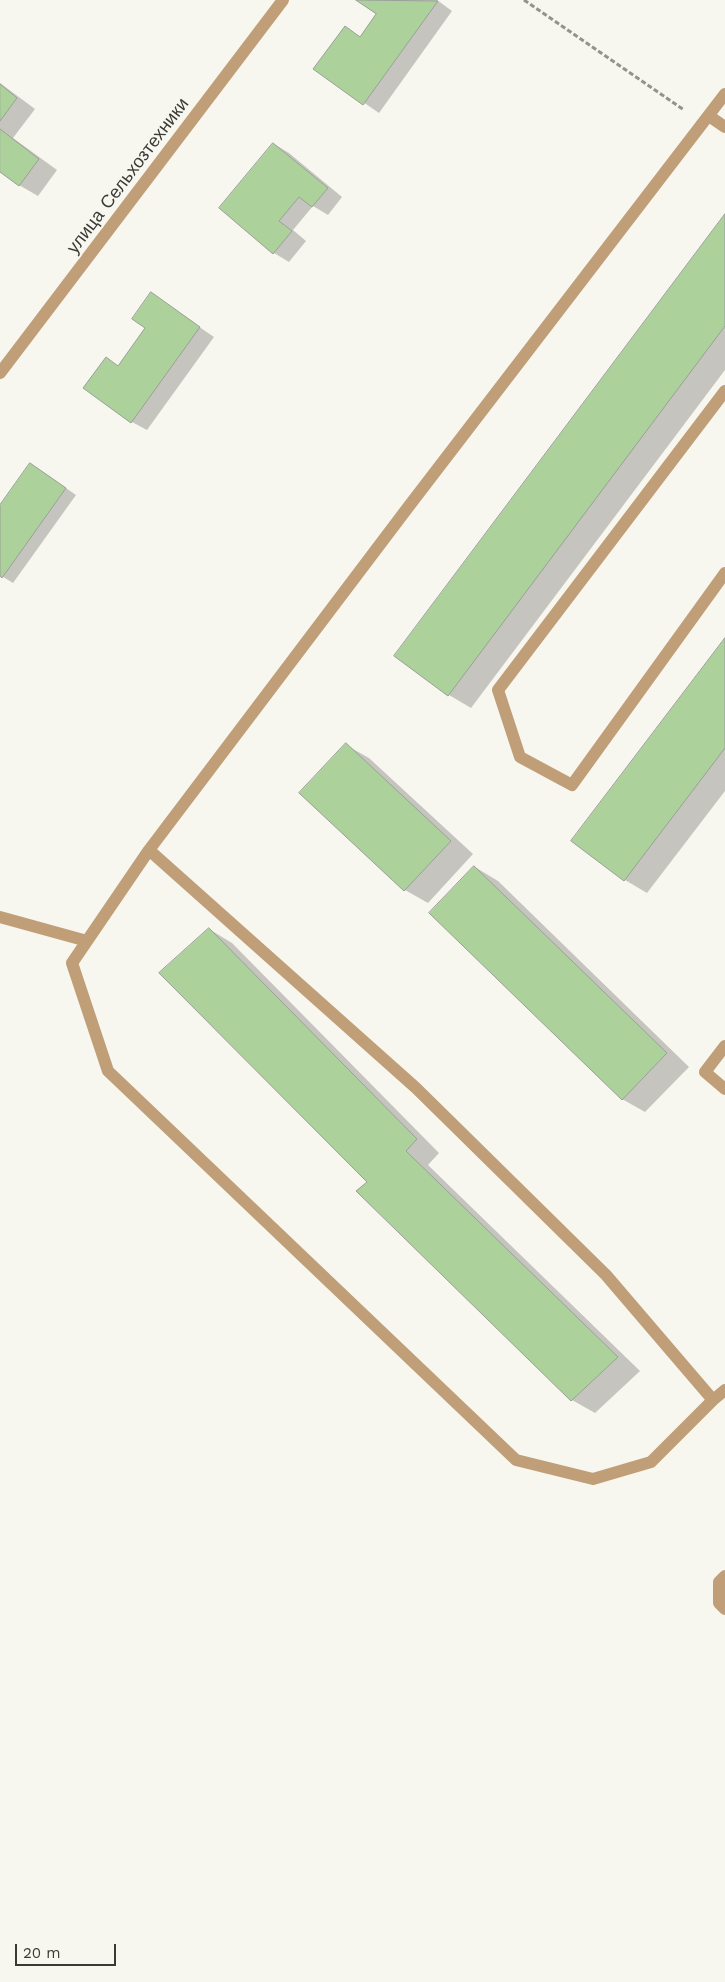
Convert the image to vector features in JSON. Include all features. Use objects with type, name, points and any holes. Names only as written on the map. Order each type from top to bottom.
[{"type":"street","name":"улица Сельхозтехники","points":[[0,373],[283,0]]},
{"type":"street","points":[[725,94],[415,498],[149,850],[72,963],[108,1071],[516,1460],[593,1480],[651,1462],[712,1400],[725,1390]]},
{"type":"street","points":[[706,119],[725,127]]},
{"type":"street","points":[[725,392],[498,690],[520,757],[572,785],[725,573]]},
{"type":"street","points":[[149,850],[416,1088],[606,1275],[712,1400]]},
{"type":"street","points":[[0,917],[87,941]]},
{"type":"street","points":[[725,1046],[705,1072],[725,1089]]},
{"type":"street","points":[[725,1576],[719,1582],[719,1603],[725,1609]]},
{"type":"path","points":[[524,0],[706,119]]},
{"type":"building","points":[[356,0],[438,1],[363,105],[313,69],[345,26],[360,37],[376,14]]},
{"type":"building","points":[[0,84],[17,98],[0,121]]},
{"type":"building","points":[[0,129],[39,159],[19,186],[0,172]]},
{"type":"building","points":[[273,143],[328,188],[312,207],[299,197],[279,221],[292,231],[273,254],[219,208]]},
{"type":"building","points":[[725,214],[725,326],[448,696],[394,656]]},
{"type":"building","points":[[151,292],[200,327],[131,423],[83,388],[106,357],[118,366],[145,328],[132,319]]},
{"type":"building","points":[[30,463],[66,488],[2,578],[0,576],[0,505]]},
{"type":"building","points":[[725,638],[725,748],[624,881],[571,841]]},
{"type":"building","points":[[346,743],[451,841],[404,891],[299,793]]},
{"type":"building","points":[[474,866],[667,1053],[622,1100],[429,913]]},
{"type":"building","points":[[209,928],[417,1139],[406,1151],[618,1357],[571,1401],[356,1191],[367,1182],[159,973]]}]
